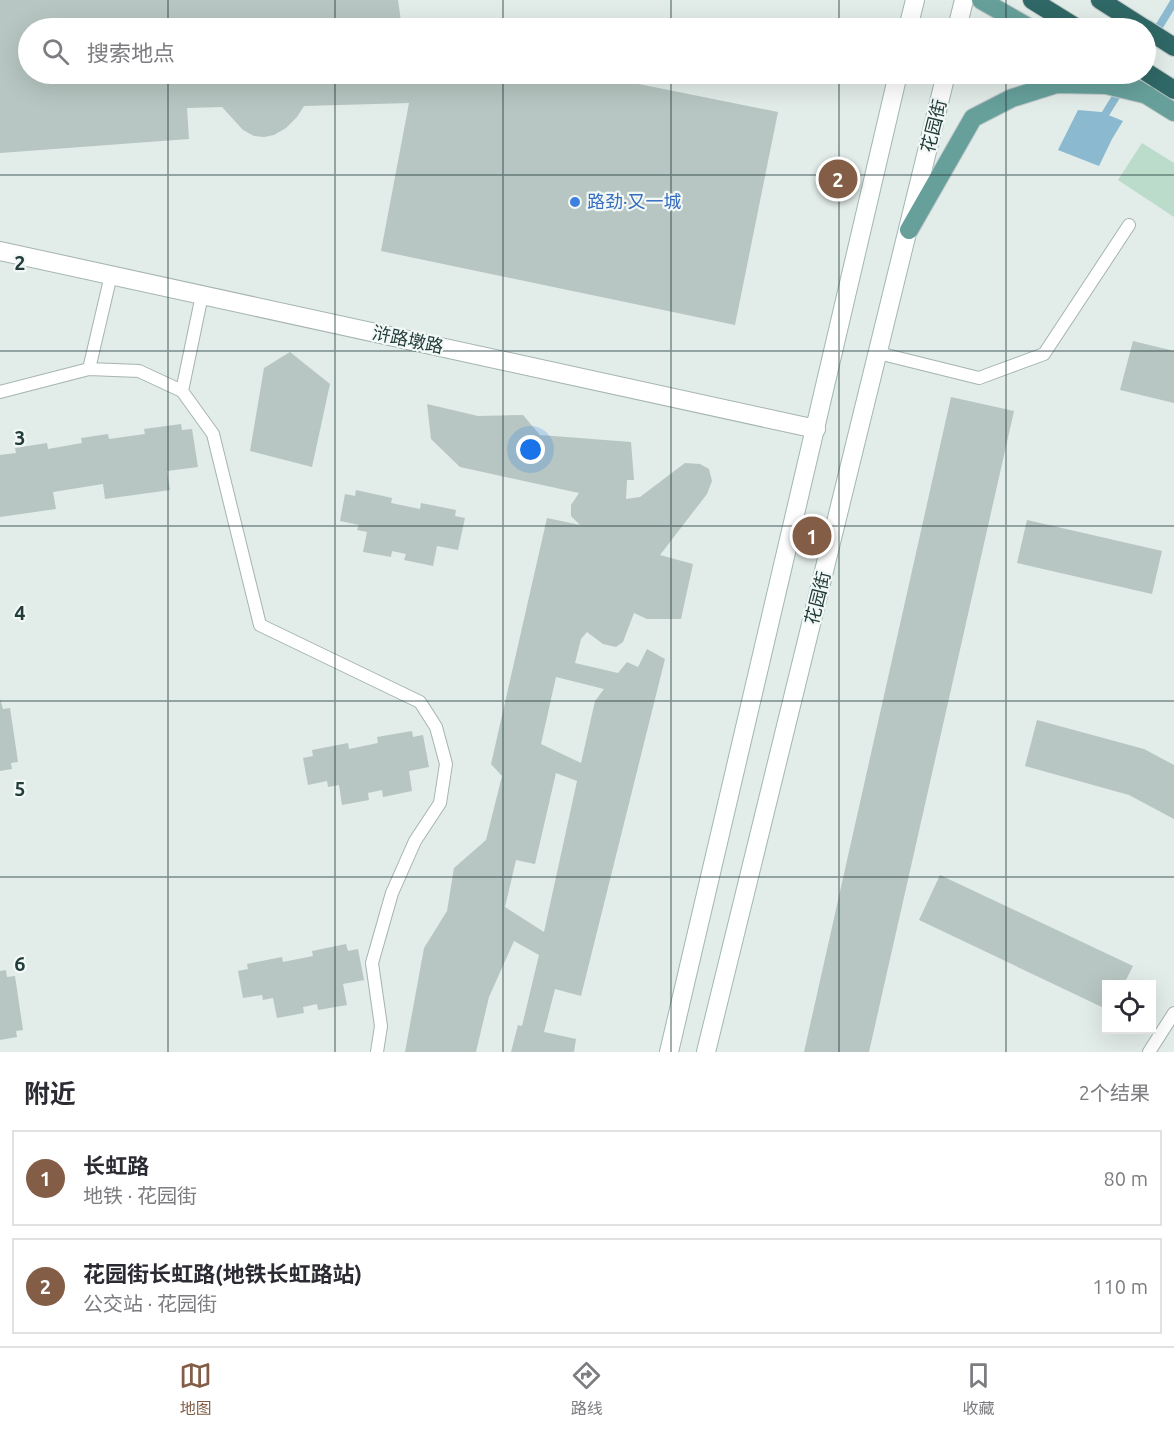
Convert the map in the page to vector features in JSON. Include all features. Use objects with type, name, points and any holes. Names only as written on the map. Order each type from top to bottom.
[{"type":"highway","points":[[1032,0],[1061,18]]},
{"type":"highway","points":[[1100,0],[1128,18]]},
{"type":"highway","points":[[1156,36],[1174,48]]},
{"type":"highway","points":[[1156,78],[1174,90]]},
{"type":"main road","points":[[910,18],[915,0]]},
{"type":"main road","points":[[960,18],[964,0]]},
{"type":"main road","points":[[981,0],[1012,18]]},
{"type":"main road","points":[[669,1052],[896,84]]},
{"type":"main road","name":"花园街","points":[[706,1052],[944,84]]},
{"type":"main road","points":[[909,230],[973,118],[1011,99],[1057,84]]},
{"type":"main road","points":[[1122,84],[1148,95],[1174,112]]},
{"type":"main road","name":"浒路墩路","points":[[0,251],[816,429]]},
{"type":"lane","points":[[878,353],[979,378],[1044,354],[1129,225]]},
{"type":"lane","points":[[89,369],[111,275]]},
{"type":"lane","points":[[182,391],[202,295]]},
{"type":"lane","points":[[0,392],[89,369],[140,371],[182,391],[213,434],[260,626],[420,702],[436,728],[446,764],[440,803],[415,841],[392,893],[372,963],[381,1026],[377,1052]]},
{"type":"lane","points":[[1149,1052],[1174,1013]]},
{"type":"green space","points":[[1142,143],[1174,163],[1174,217],[1118,180]]},
{"type":"water","points":[[1078,110],[1101,112],[1123,121],[1099,166],[1058,150]]},
{"type":"building","name":"路劲·又一城","points":[[0,0],[398,0],[401,18],[18,18],[18,84],[639,84],[778,112],[735,325],[381,251],[409,103],[304,106],[286,128],[274,135],[264,137],[254,136],[243,130],[222,107],[187,108],[189,139],[0,153]]},
{"type":"building","points":[[1133,341],[1174,351],[1174,403],[1120,390]]},
{"type":"building","points":[[290,352],[330,384],[312,467],[250,451],[264,368]]},
{"type":"building","points":[[951,397],[1014,411],[869,1052],[804,1052]]},
{"type":"building","points":[[427,404],[478,416],[523,415],[540,435],[631,442],[634,480],[627,480],[626,499],[640,497],[685,463],[700,464],[709,469],[712,481],[707,494],[660,555],[693,564],[681,619],[647,619],[634,613],[623,642],[616,647],[603,644],[587,632],[581,639],[575,663],[618,673],[627,662],[638,667],[647,649],[665,659],[581,996],[555,989],[544,1032],[576,1039],[574,1052],[511,1052],[518,1025],[522,1026],[539,955],[514,941],[489,997],[476,1052],[405,1052],[424,948],[447,911],[454,868],[486,840],[502,776],[491,764],[547,518],[580,525],[571,516],[571,505],[579,493],[460,467],[431,439]],"holes":[[[556,677],[604,689],[595,701],[581,763],[541,744]],[[556,773],[577,781],[544,932],[505,907],[516,860],[535,864]]]},
{"type":"building","points":[[181,424],[182,430],[192,429],[198,467],[167,471],[170,490],[105,499],[103,484],[53,492],[56,509],[0,517],[0,455],[16,453],[15,448],[47,443],[48,449],[82,443],[81,438],[108,434],[109,439],[145,434],[144,429]]},
{"type":"building","points":[[356,490],[392,498],[391,503],[420,509],[421,503],[456,510],[455,516],[465,518],[458,550],[437,546],[433,566],[404,560],[406,554],[392,551],[391,557],[363,552],[367,532],[357,530],[359,525],[340,521],[345,494],[355,496]]},
{"type":"building","points":[[1027,520],[1162,551],[1152,594],[1017,563]]},
{"type":"building","points":[[0,699],[3,709],[10,708],[18,762],[11,763],[12,769],[0,771]]},
{"type":"building","points":[[1037,720],[1144,749],[1174,765],[1174,819],[1129,795],[1025,766]]},
{"type":"building","points":[[412,731],[413,737],[423,735],[429,767],[409,771],[412,791],[383,797],[382,790],[368,793],[369,800],[342,805],[339,785],[328,787],[327,781],[308,785],[303,758],[313,756],[312,750],[348,743],[349,749],[378,743],[377,737]]},
{"type":"building","points":[[940,875],[1133,966],[1126,980],[1102,980],[1102,1007],[919,920]]},
{"type":"building","points":[[346,944],[348,951],[358,949],[364,980],[343,984],[347,1005],[318,1010],[317,1004],[303,1007],[304,1013],[277,1018],[273,998],[263,1000],[262,995],[243,998],[238,971],[248,969],[247,964],[282,957],[283,962],[313,956],[312,951]]},
{"type":"building","points":[[6,970],[7,977],[15,976],[23,1030],[16,1031],[17,1037],[0,1040],[0,971]]},
{"type":"waterway","points":[[1156,32],[1174,2]]},
{"type":"waterway","points":[[1101,121],[1124,84]]},
{"type":"place","name":"花园街长虹路(地铁长虹路站)","points":[[838,179]]},
{"type":"place","name":"路劲·又一城","points":[[575,202]]},
{"type":"place","name":"长虹路","points":[[812,536]]}]
